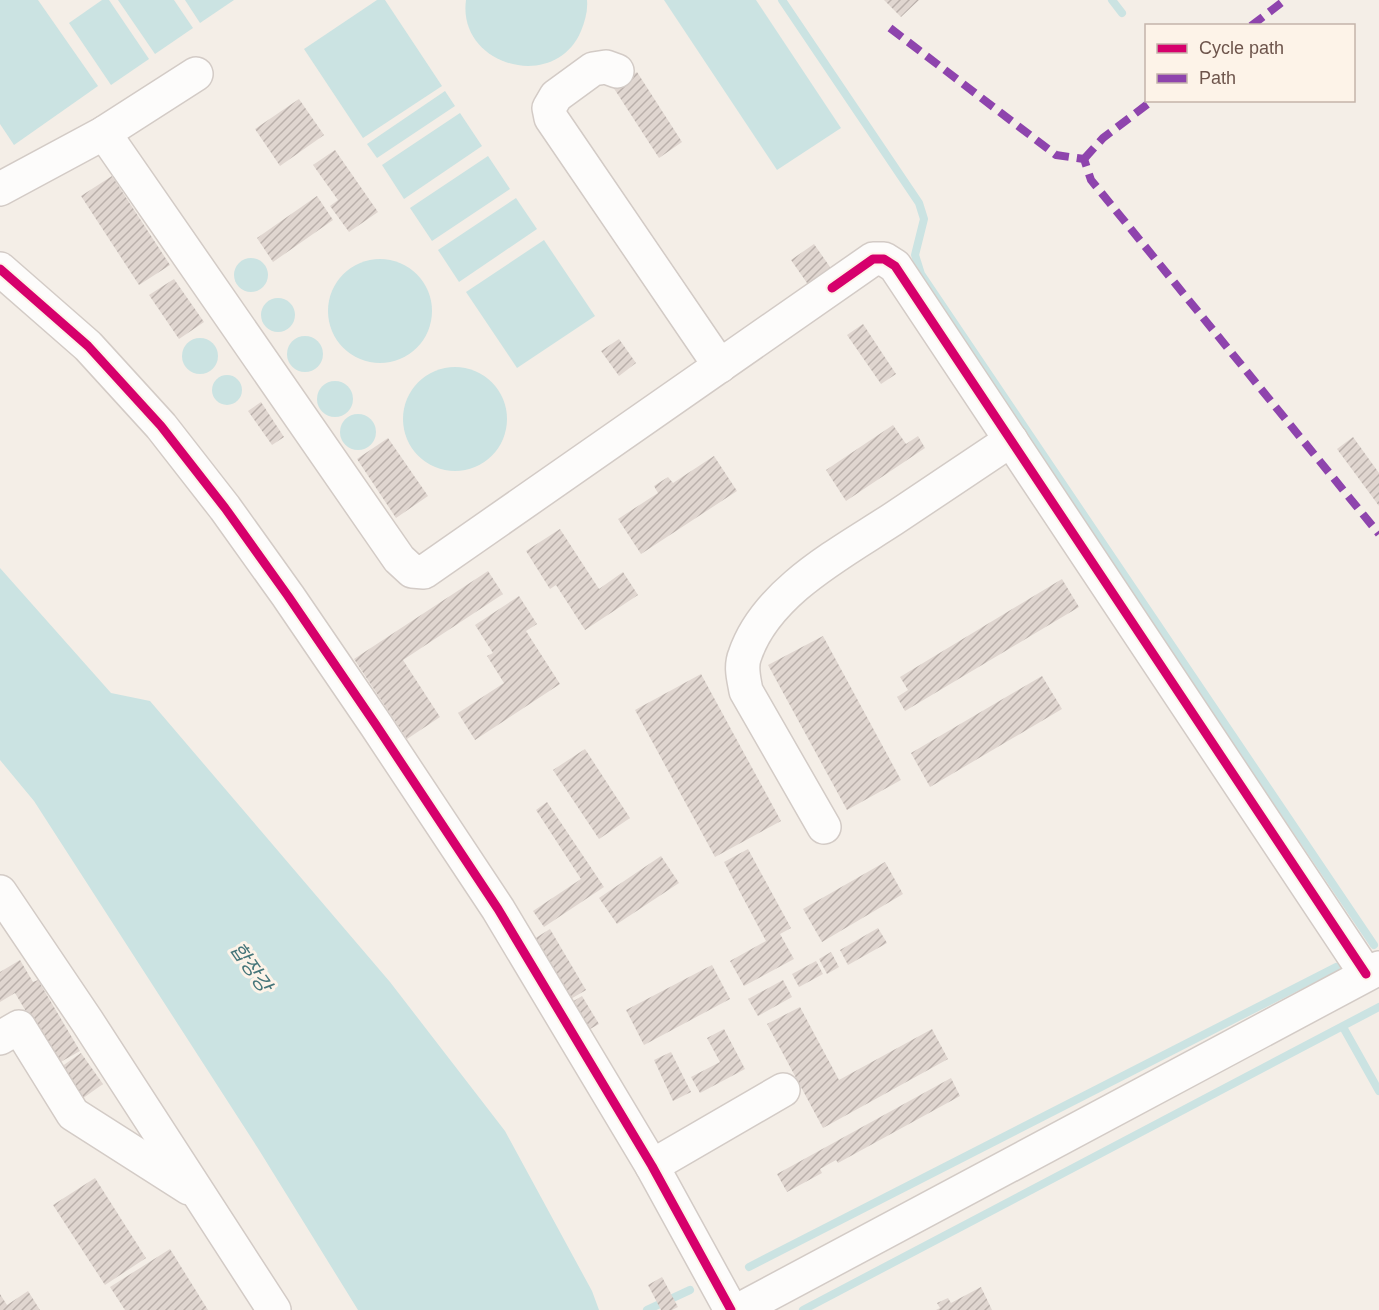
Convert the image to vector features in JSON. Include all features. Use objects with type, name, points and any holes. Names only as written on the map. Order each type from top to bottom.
[{"type":"street","points":[[617,71],[606,67],[593,69],[556,96],[549,108],[551,118],[720,366]]},
{"type":"street","points":[[2,188],[104,133],[196,74]]},
{"type":"street","points":[[104,133],[399,560],[412,571],[424,572],[873,259],[884,259],[895,266],[1011,441],[1373,971],[739,1310]]},
{"type":"street","points":[[0,269],[88,346],[161,426],[225,508],[376,725],[498,909],[652,1166],[731,1310]]},
{"type":"street","points":[[824,827],[746,691],[742,670],[744,656],[758,628],[782,599],[815,570],[1011,441]]},
{"type":"street","points":[[0,892],[274,1310]]},
{"type":"street","points":[[0,1038],[19,1027],[73,1114],[199,1194]]},
{"type":"street","points":[[652,1166],[783,1090]]},
{"type":"water","points":[[0,0],[38,0],[98,86],[14,145],[0,124]]},
{"type":"water","points":[[102,0],[109,0],[149,59],[111,85],[69,23]]},
{"type":"water","points":[[118,0],[174,0],[193,28],[155,54]]},
{"type":"water","points":[[185,0],[234,0],[200,23]]},
{"type":"water","points":[[377,0],[385,0],[442,86],[363,138],[304,49]]},
{"type":"water","points":[[466,0],[587,0],[587,8],[581,31],[568,50],[551,62],[531,66],[510,63],[492,55],[477,41],[467,23]]},
{"type":"water","points":[[664,0],[756,0],[841,128],[777,170]]},
{"type":"water","points":[[445,91],[455,106],[377,158],[367,144]]},
{"type":"water","points":[[460,113],[482,146],[404,199],[382,165]]},
{"type":"water","points":[[488,156],[510,189],[432,241],[410,208]]},
{"type":"water","points":[[516,198],[537,229],[459,282],[438,250]]},
{"type":"water","points":[[544,240],[595,316],[517,368],[466,292]]},
{"type":"water","points":[[251,258],[263,263],[268,275],[263,287],[251,292],[239,287],[234,275],[239,263]]},
{"type":"water","points":[[380,259],[400,263],[417,274],[428,291],[432,311],[428,331],[417,348],[400,359],[380,363],[360,359],[343,348],[332,331],[328,311],[332,291],[343,274],[360,263]]},
{"type":"water","points":[[278,298],[290,303],[295,315],[290,327],[278,332],[266,327],[261,315],[266,303]]},
{"type":"water","points":[[305,336],[317,342],[323,354],[317,366],[305,372],[293,366],[287,354],[293,342]]},
{"type":"water","points":[[200,338],[212,344],[218,356],[212,368],[200,374],[188,368],[182,356],[188,344]]},
{"type":"water","points":[[455,367],[475,371],[492,382],[503,399],[507,419],[503,439],[492,456],[475,467],[455,471],[435,467],[418,456],[407,439],[403,419],[407,399],[418,382],[435,371]]},
{"type":"water","points":[[227,375],[238,379],[242,390],[238,401],[227,405],[216,401],[212,390],[216,379]]},
{"type":"water","points":[[335,381],[347,387],[353,399],[347,411],[335,417],[323,411],[317,399],[323,387]]},
{"type":"water","points":[[358,414],[370,420],[376,432],[370,444],[358,450],[346,444],[340,432],[346,420]]},
{"type":"water","name":"합장강","points":[[0,568],[111,693],[150,701],[390,982],[505,1131],[592,1291],[599,1310],[358,1310],[259,1150],[34,801],[0,760]]},
{"type":"building","points":[[884,0],[919,0],[901,17]]},
{"type":"building","points":[[637,72],[682,142],[659,158],[613,87]]},
{"type":"building","points":[[299,99],[324,135],[280,166],[255,129]]},
{"type":"building","points":[[335,150],[378,212],[349,232],[330,206],[338,200],[313,165]]},
{"type":"building","points":[[112,176],[170,265],[139,285],[81,196]]},
{"type":"building","points":[[317,196],[333,220],[273,262],[257,238]]},
{"type":"building","points":[[814,244],[837,277],[814,293],[791,260]]},
{"type":"building","points":[[174,279],[204,322],[179,339],[149,295]]},
{"type":"building","points":[[863,324],[896,374],[881,384],[847,335]]},
{"type":"building","points":[[619,339],[636,363],[619,376],[601,351]]},
{"type":"building","points":[[261,402],[284,437],[272,445],[248,411]]},
{"type":"building","points":[[893,425],[906,444],[918,436],[925,448],[846,501],[826,470]]},
{"type":"building","points":[[1353,437],[1379,473],[1379,506],[1337,449]]},
{"type":"building","points":[[388,438],[428,496],[396,518],[357,459]]},
{"type":"building","points":[[714,456],[737,491],[641,554],[618,519],[658,493],[654,486],[668,477],[673,483]]},
{"type":"building","points":[[560,529],[599,589],[623,572],[638,595],[585,630],[556,585],[550,589],[526,551]]},
{"type":"building","points":[[488,571],[503,594],[403,660],[440,717],[407,739],[354,659]]},
{"type":"building","points":[[1062,579],[1079,607],[905,711],[897,697],[908,690],[900,677]]},
{"type":"building","points":[[519,596],[537,624],[526,631],[560,684],[475,740],[458,713],[504,683],[487,656],[493,653],[475,625]]},
{"type":"building","points":[[823,636],[901,780],[847,810],[768,665]]},
{"type":"building","points":[[701,674],[781,821],[715,857],[635,710]]},
{"type":"building","points":[[1042,676],[1062,709],[930,787],[911,753]]},
{"type":"building","points":[[585,749],[630,818],[599,839],[553,770]]},
{"type":"building","points":[[547,802],[604,887],[544,927],[533,911],[581,879],[536,810]]},
{"type":"building","points":[[748,849],[791,928],[780,934],[794,959],[744,986],[730,961],[766,941],[724,862]]},
{"type":"building","points":[[661,856],[679,883],[617,924],[599,898]]},
{"type":"building","points":[[885,862],[903,894],[822,942],[803,909]]},
{"type":"building","points":[[878,928],[887,943],[848,965],[840,950]]},
{"type":"building","points":[[550,929],[586,990],[569,1000],[534,939]]},
{"type":"building","points":[[831,952],[839,967],[827,974],[819,959]]},
{"type":"building","points":[[20,960],[33,982],[38,980],[80,1051],[57,1064],[15,993],[0,1002],[0,972]]},
{"type":"building","points":[[816,961],[823,974],[799,987],[792,974]]},
{"type":"building","points":[[712,965],[730,999],[644,1045],[626,1010]]},
{"type":"building","points":[[783,980],[792,997],[758,1016],[748,999]]},
{"type":"building","points":[[582,996],[599,1024],[583,1033],[567,1005]]},
{"type":"building","points":[[800,1007],[839,1080],[932,1029],[948,1059],[823,1128],[767,1024]]},
{"type":"building","points":[[724,1029],[745,1069],[700,1093],[691,1077],[720,1062],[707,1038]]},
{"type":"building","points":[[671,1052],[691,1092],[673,1101],[654,1060]]},
{"type":"building","points":[[81,1053],[103,1084],[79,1101],[58,1069]]},
{"type":"building","points":[[951,1078],[960,1096],[838,1163],[836,1160],[820,1169],[822,1173],[787,1192],[777,1174]]},
{"type":"building","points":[[95,1178],[146,1258],[105,1285],[53,1205]]},
{"type":"building","points":[[170,1249],[208,1310],[125,1310],[110,1287]]},
{"type":"building","points":[[662,1277],[678,1307],[672,1310],[661,1310],[648,1285]]},
{"type":"building","points":[[981,1287],[992,1310],[936,1310],[940,1308],[937,1303],[948,1298],[951,1303]]},
{"type":"building","points":[[28,1291],[40,1310],[0,1310],[0,1294],[7,1305]]},
{"type":"waterway","points":[[782,0],[919,203],[924,219],[915,255],[921,274],[1374,945]]},
{"type":"waterway","points":[[1112,0],[1122,13]]},
{"type":"waterway","points":[[749,1267],[1336,967]]},
{"type":"waterway","points":[[803,1310],[1379,1007]]},
{"type":"waterway","points":[[1343,1027],[1379,1091]]},
{"type":"waterway","points":[[647,1310],[690,1290]]},
{"type":"marked path","points":[[1254,24],[1285,0]]},
{"type":"marked path","points":[[890,28],[1056,155],[1084,159],[1091,180],[1379,534]]},
{"type":"marked path","points":[[1084,159],[1103,138],[1150,102]]},
{"type":"cycle path","points":[[832,288],[873,259],[884,259],[895,266],[1366,974]]},
{"type":"cycle path","points":[[0,269],[88,346],[161,426],[225,508],[288,596],[498,909],[652,1166],[731,1310]]}]
